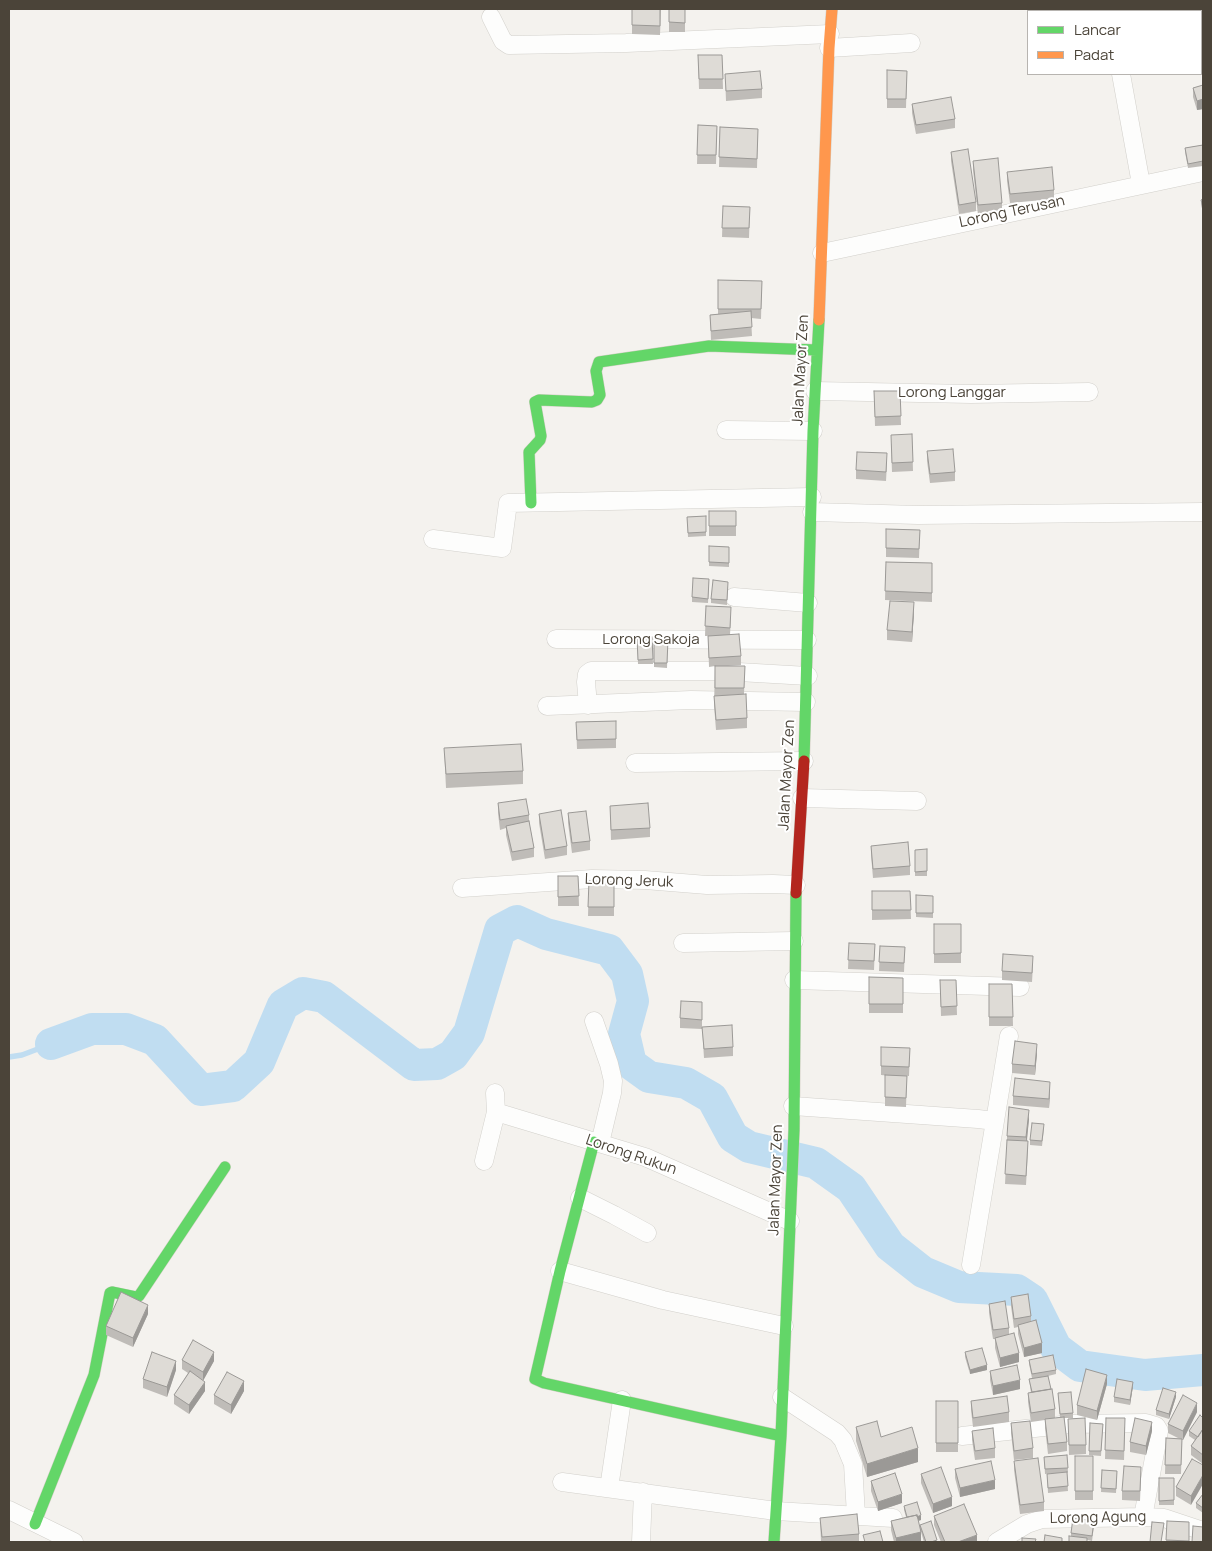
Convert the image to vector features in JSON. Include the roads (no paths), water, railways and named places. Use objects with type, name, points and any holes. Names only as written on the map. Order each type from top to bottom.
[{"type":"street","name":"Jalan Mayor Zen","points":[[774,1542],[781,1436],[784,1326],[794,1130],[794,941],[808,676],[807,640],[813,432],[822,254],[829,41],[832,9]]},
{"type":"street","points":[[491,16],[502,41],[509,45],[829,41],[911,43]]},
{"type":"street","points":[[1121,75],[1141,184]]},
{"type":"street","name":"Lorong Terusan","points":[[822,254],[1203,172]]},
{"type":"street","points":[[530,503],[529,452],[540,440],[534,405],[539,400],[592,402],[597,400],[600,395],[596,371],[599,362],[709,346],[816,350]]},
{"type":"street","name":"Lorong Langgar","points":[[815,391],[971,394],[1089,392]]},
{"type":"street","points":[[726,430],[813,432]]},
{"type":"street","points":[[432,539],[502,548],[508,503],[812,504],[918,515],[1203,512]]},
{"type":"street","points":[[734,597],[808,603]]},
{"type":"street","name":"Lorong Sakoja","points":[[556,640],[807,640]]},
{"type":"street","points":[[588,705],[586,682],[587,674],[591,670],[721,671],[808,676]]},
{"type":"street","points":[[547,706],[692,700],[806,702]]},
{"type":"street","points":[[635,763],[804,761]]},
{"type":"street","points":[[802,798],[917,801]]},
{"type":"street","name":"Lorong Jeruk","points":[[462,888],[592,879],[645,880],[707,885],[796,885]]},
{"type":"street","points":[[683,943],[794,941]]},
{"type":"street","points":[[794,980],[1020,988]]},
{"type":"street","points":[[594,1021],[613,1081],[612,1093],[560,1271],[535,1379],[781,1436]]},
{"type":"street","points":[[971,1265],[1009,1036]]},
{"type":"street","points":[[484,1161],[496,1112],[495,1092]]},
{"type":"street","points":[[793,1106],[995,1121]]},
{"type":"street","name":"Lorong Rukun","points":[[496,1112],[645,1157],[790,1221]]},
{"type":"street","points":[[35,1524],[94,1375],[110,1293],[139,1296],[225,1167]]},
{"type":"street","points":[[580,1198],[647,1233]]},
{"type":"street","points":[[560,1271],[656,1298],[784,1326]]},
{"type":"street","points":[[782,1397],[837,1433],[843,1440],[853,1464],[856,1515]]},
{"type":"street","points":[[609,1488],[622,1400]]},
{"type":"street","points":[[962,1436],[1071,1424],[1146,1423],[1156,1426],[1159,1431],[1143,1517]]},
{"type":"street","points":[[562,1482],[776,1511],[893,1518]]},
{"type":"street","points":[[641,1542],[643,1492]]},
{"type":"street","points":[[9,1510],[74,1542]]},
{"type":"street","name":"Lorong Agung","points":[[998,1542],[1027,1524],[1042,1519],[1164,1518],[1203,1531]]},
{"type":"waterway","points":[[51,1044],[92,1029],[126,1029],[155,1040],[201,1090],[233,1086],[259,1062],[283,1005],[303,993],[324,997],[414,1065],[437,1064],[453,1055],[469,1033],[500,930],[517,921],[546,934],[609,950],[627,974],[633,1001],[624,1034],[631,1064],[649,1077],[686,1083],[712,1098],[733,1137],[749,1147],[816,1163],[851,1188],[890,1246],[923,1272],[959,1287],[1017,1290],[1032,1300],[1056,1348],[1080,1366],[1145,1375],[1203,1370]]},
{"type":"waterway","points":[[9,1057],[22,1055],[51,1044]]}]
